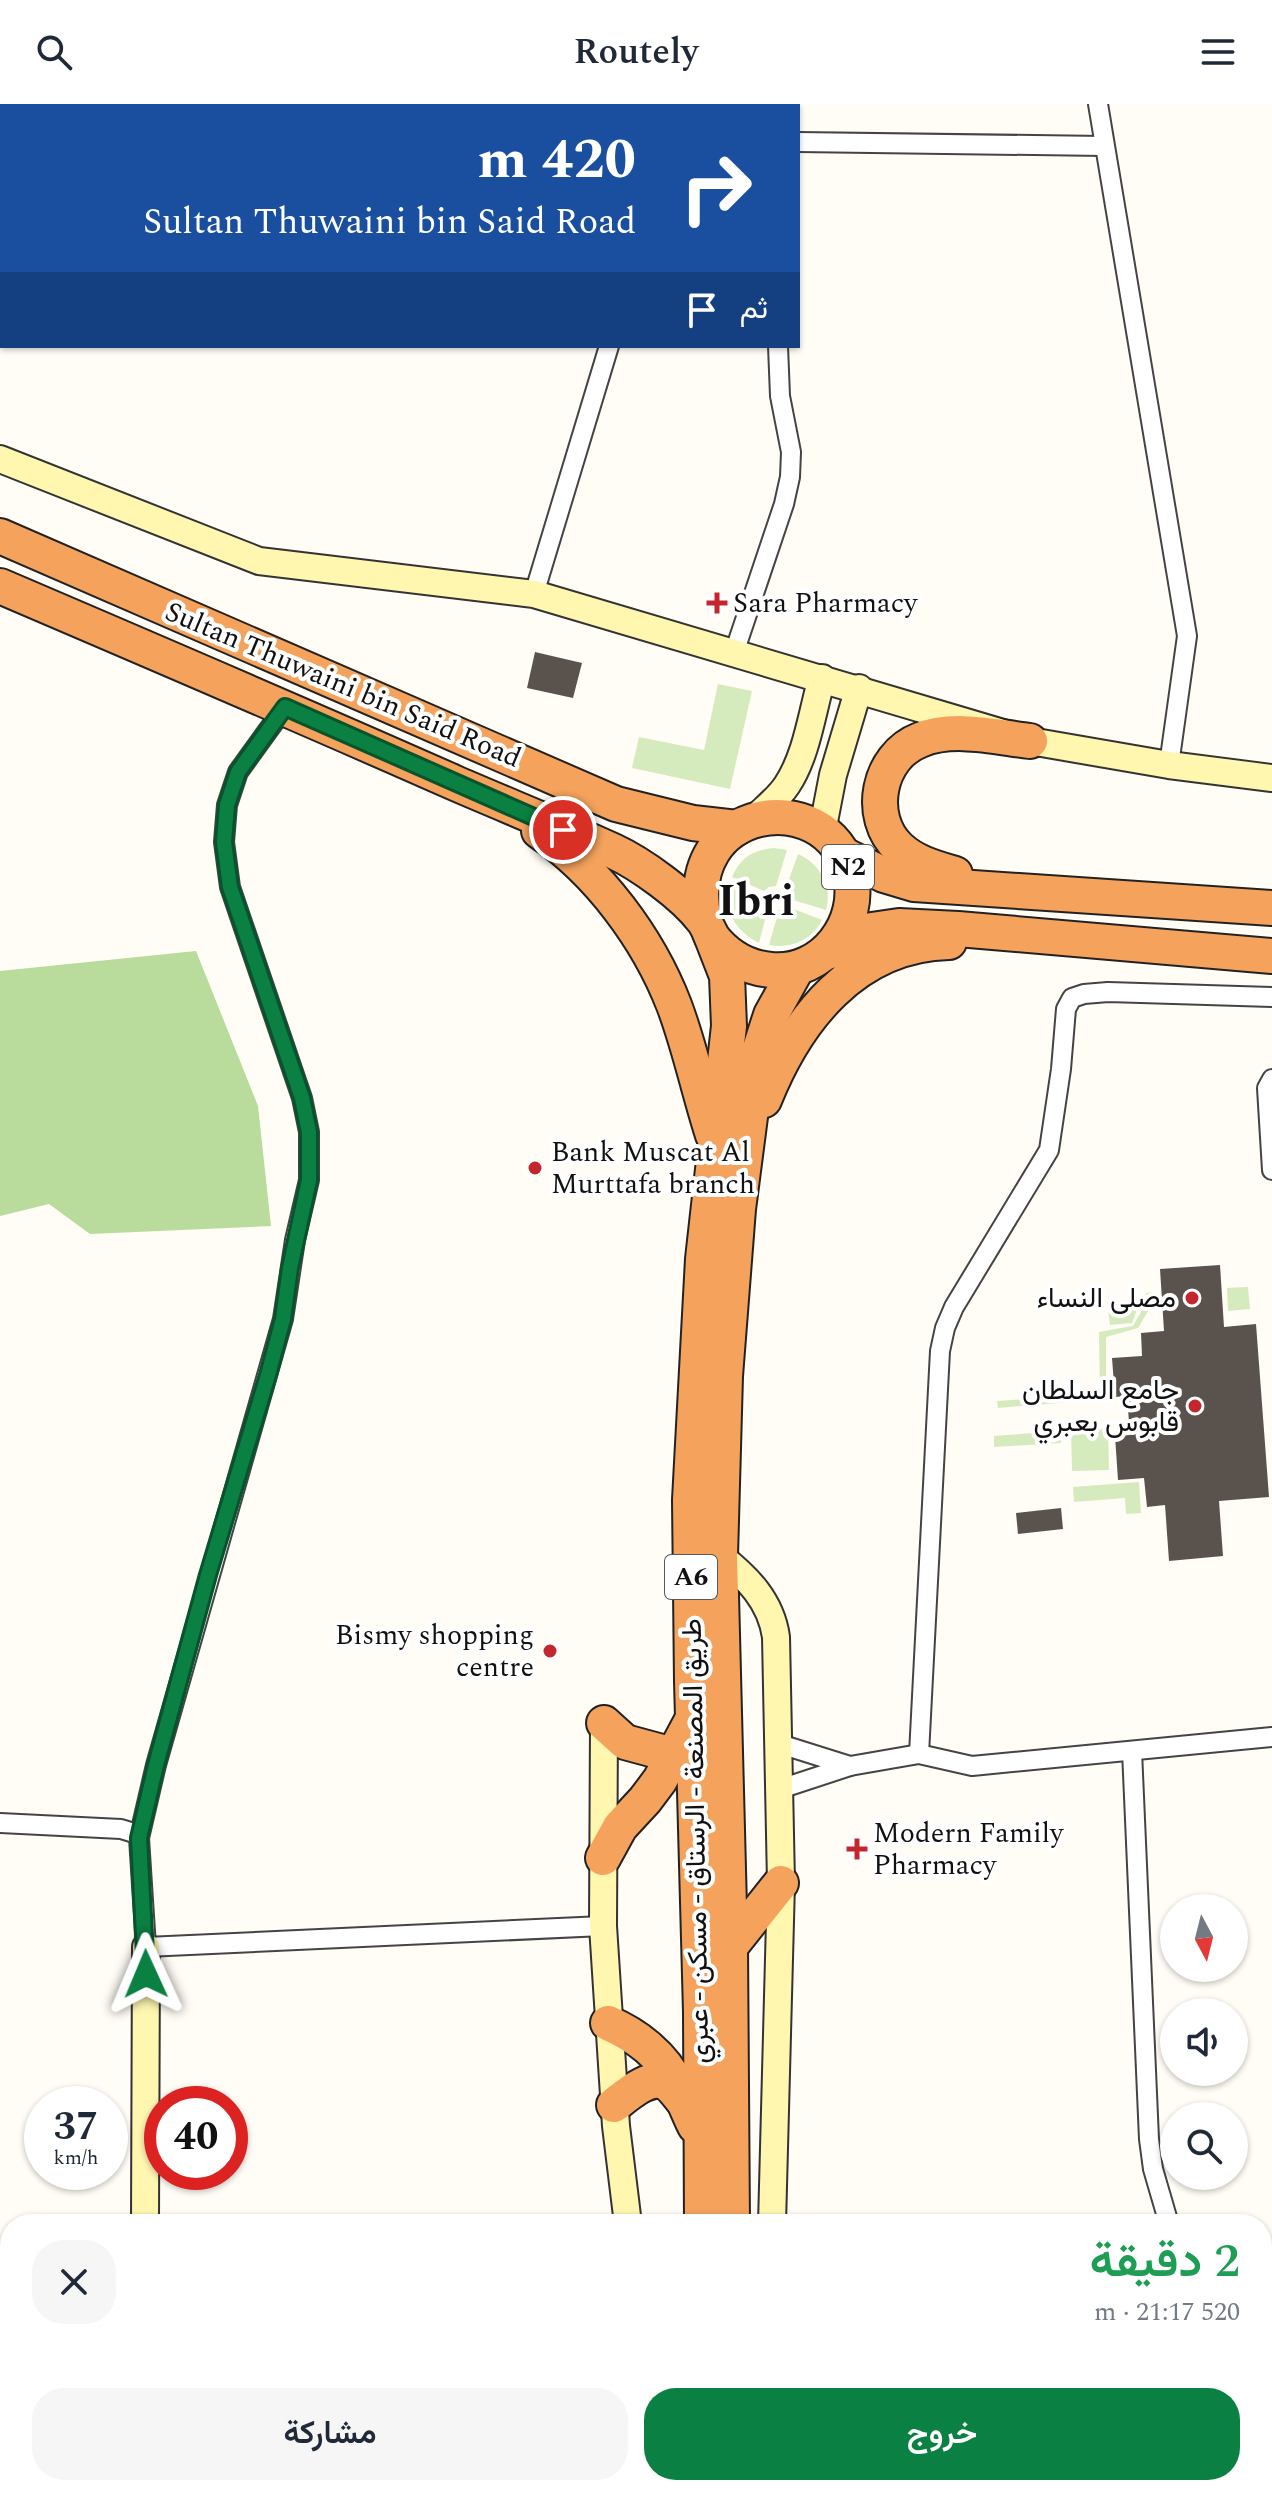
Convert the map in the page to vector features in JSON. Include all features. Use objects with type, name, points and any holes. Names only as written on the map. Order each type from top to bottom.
[{"type":"highway","name":"Sultan Thuwaini bin Said Road","points":[[0,536],[616,804],[693,823],[744,824]]},
{"type":"highway","name":"Sultan Thuwaini bin Said Road","points":[[0,586],[617,853],[668,887],[708,928]]},
{"type":"highway","points":[[1005,890],[912,859],[896,846],[885,829],[880,810],[880,790],[887,770],[899,753],[916,741],[936,734],[1030,741]]},
{"type":"highway","points":[[455,783],[556,843],[615,903],[650,956],[673,1003],[730,1150]]},
{"type":"highway","name":"N2","points":[[744,824],[770,817],[789,818],[884,875],[914,884],[1272,908]]},
{"type":"highway","points":[[744,824],[720,841],[704,868],[699,899],[708,928],[727,953],[749,965],[773,971],[809,962]]},
{"type":"highway","name":"N2","points":[[809,962],[834,944],[852,910],[850,872],[832,843]]},
{"type":"highway","name":"N2","points":[[809,962],[865,931],[899,926],[1272,956]]},
{"type":"highway","name":"طريق المصنعة - الرستاق - مسكن - عبري","points":[[708,928],[727,976],[734,1246],[725,1376],[720,1556],[730,1947],[732,2214]]},
{"type":"highway","points":[[730,1150],[768,1088],[793,1039],[821,1001],[844,982],[891,954],[942,942],[1062,939]]},
{"type":"highway","name":"طريق المصنعة - الرستاق - مسكن - عبري","points":[[702,2214],[690,1500],[703,1259],[763,1035],[779,997],[809,962]]},
{"type":"highway","points":[[603,1858],[620,1827],[654,1789],[693,1718]]},
{"type":"highway","points":[[604,1723],[625,1742],[673,1755]]},
{"type":"highway","points":[[730,1947],[781,1883]]},
{"type":"highway","points":[[608,2023],[633,2033],[672,2075],[702,2140]]},
{"type":"highway","points":[[614,2105],[640,2087],[662,2081],[669,2084],[684,2102]]},
{"type":"street","points":[[1098,104],[1187,636],[1169,765]]},
{"type":"street","points":[[800,142],[1104,146]]},
{"type":"street","points":[[534,594],[608,348]]},
{"type":"street","points":[[734,653],[784,504],[790,477],[791,452],[780,396],[778,348]]},
{"type":"street","points":[[0,459],[259,561],[534,594],[1030,741],[1169,765],[1272,778]]},
{"type":"street","points":[[744,824],[780,794],[794,772],[822,678]]},
{"type":"street","points":[[832,843],[831,783],[859,688]]},
{"type":"street","points":[[145,2214],[146,1947],[139,1838],[208,1575],[268,1375],[285,1308],[290,1268],[309,1180],[309,1132],[302,1098],[230,887],[224,842],[227,805],[238,772],[285,707]]},
{"type":"street","points":[[919,1754],[940,1351],[954,1307],[1049,1150],[1066,1009],[1072,998],[1108,992],[1272,997]]},
{"type":"street","points":[[1272,1079],[1267,1088],[1272,1170]]},
{"type":"street","points":[[720,1556],[753,1586],[772,1617],[776,1637],[781,1883],[772,2214]]},
{"type":"street","points":[[604,1723],[603,1926],[614,2105],[627,2214]]},
{"type":"street","points":[[780,1789],[850,1766],[919,1754],[972,1766],[1272,1737]]},
{"type":"street","points":[[780,1744],[850,1766]]},
{"type":"street","points":[[1132,1751],[1149,2139],[1153,2169],[1166,2214]]},
{"type":"street","points":[[0,1823],[121,1829],[139,1838]]},
{"type":"street","points":[[146,1947],[603,1926]]},
{"type":"green space","points":[[718,684],[752,691],[730,789],[632,768],[639,737],[704,750]]},
{"type":"green space","points":[[774,848],[787,850],[776,886],[764,891],[732,877],[748,856]]},
{"type":"green space","points":[[798,854],[813,864],[823,877],[828,893],[826,910],[790,899],[786,888]]},
{"type":"green space","points":[[729,887],[765,899],[768,908],[759,943],[738,927],[730,913]]},
{"type":"green space","points":[[788,907],[822,920],[813,933],[800,942],[785,946],[769,945],[779,910]]},
{"type":"green space","points":[[196,951],[258,1106],[271,1226],[90,1234],[49,1204],[0,1216],[0,971]]},
{"type":"green space","points":[[1248,1287],[1250,1309],[1228,1311],[1227,1288]]},
{"type":"green space","points":[[1152,1292],[1153,1303],[1138,1328],[1106,1337],[1106,1399],[998,1408],[997,1401],[1100,1394],[1099,1332],[1133,1326],[1146,1303],[1146,1293]]},
{"type":"green space","points":[[1141,1299],[1132,1323],[1110,1325],[1107,1302]]},
{"type":"green space","points":[[1108,1429],[1109,1470],[1072,1471],[1071,1430]]},
{"type":"green space","points":[[1061,1431],[1061,1443],[994,1447],[994,1436]]},
{"type":"green space","points":[[1139,1482],[1141,1513],[1126,1514],[1125,1498],[1074,1502],[1073,1487]]},
{"type":"building","points":[[535,652],[582,663],[573,698],[527,688]]},
{"type":"building","name":"جامع السلطان قابوس بعبري","points":[[1220,1265],[1224,1327],[1256,1324],[1269,1497],[1219,1501],[1223,1556],[1169,1561],[1165,1505],[1147,1507],[1144,1478],[1118,1480],[1115,1436],[1130,1435],[1127,1396],[1115,1397],[1112,1358],[1142,1356],[1141,1333],[1164,1331],[1160,1269]]},
{"type":"building","points":[[1061,1508],[1063,1529],[1018,1534],[1016,1513]]},
{"type":"place","name":"Sara Pharmacy","points":[[717,603]]},
{"type":"place","name":"Bank Muscat Al Murttafa branch","points":[[535,1168]]},
{"type":"place","name":"مصلى النساء","points":[[1192,1298]]},
{"type":"place","name":"جامع السلطان قابوس بعبري","points":[[1195,1406]]},
{"type":"place","name":"Bismy shopping centre","points":[[550,1651]]},
{"type":"place","name":"Modern Family Pharmacy","points":[[857,1849]]},
{"type":"district","name":"Ibri","points":[[756,901]]},
{"type":"route","points":[[146,1974],[139,1838],[208,1575],[283,1319],[295,1240],[309,1180],[309,1132],[302,1098],[238,915],[225,861],[224,822],[238,772],[285,707],[563,830]]}]
